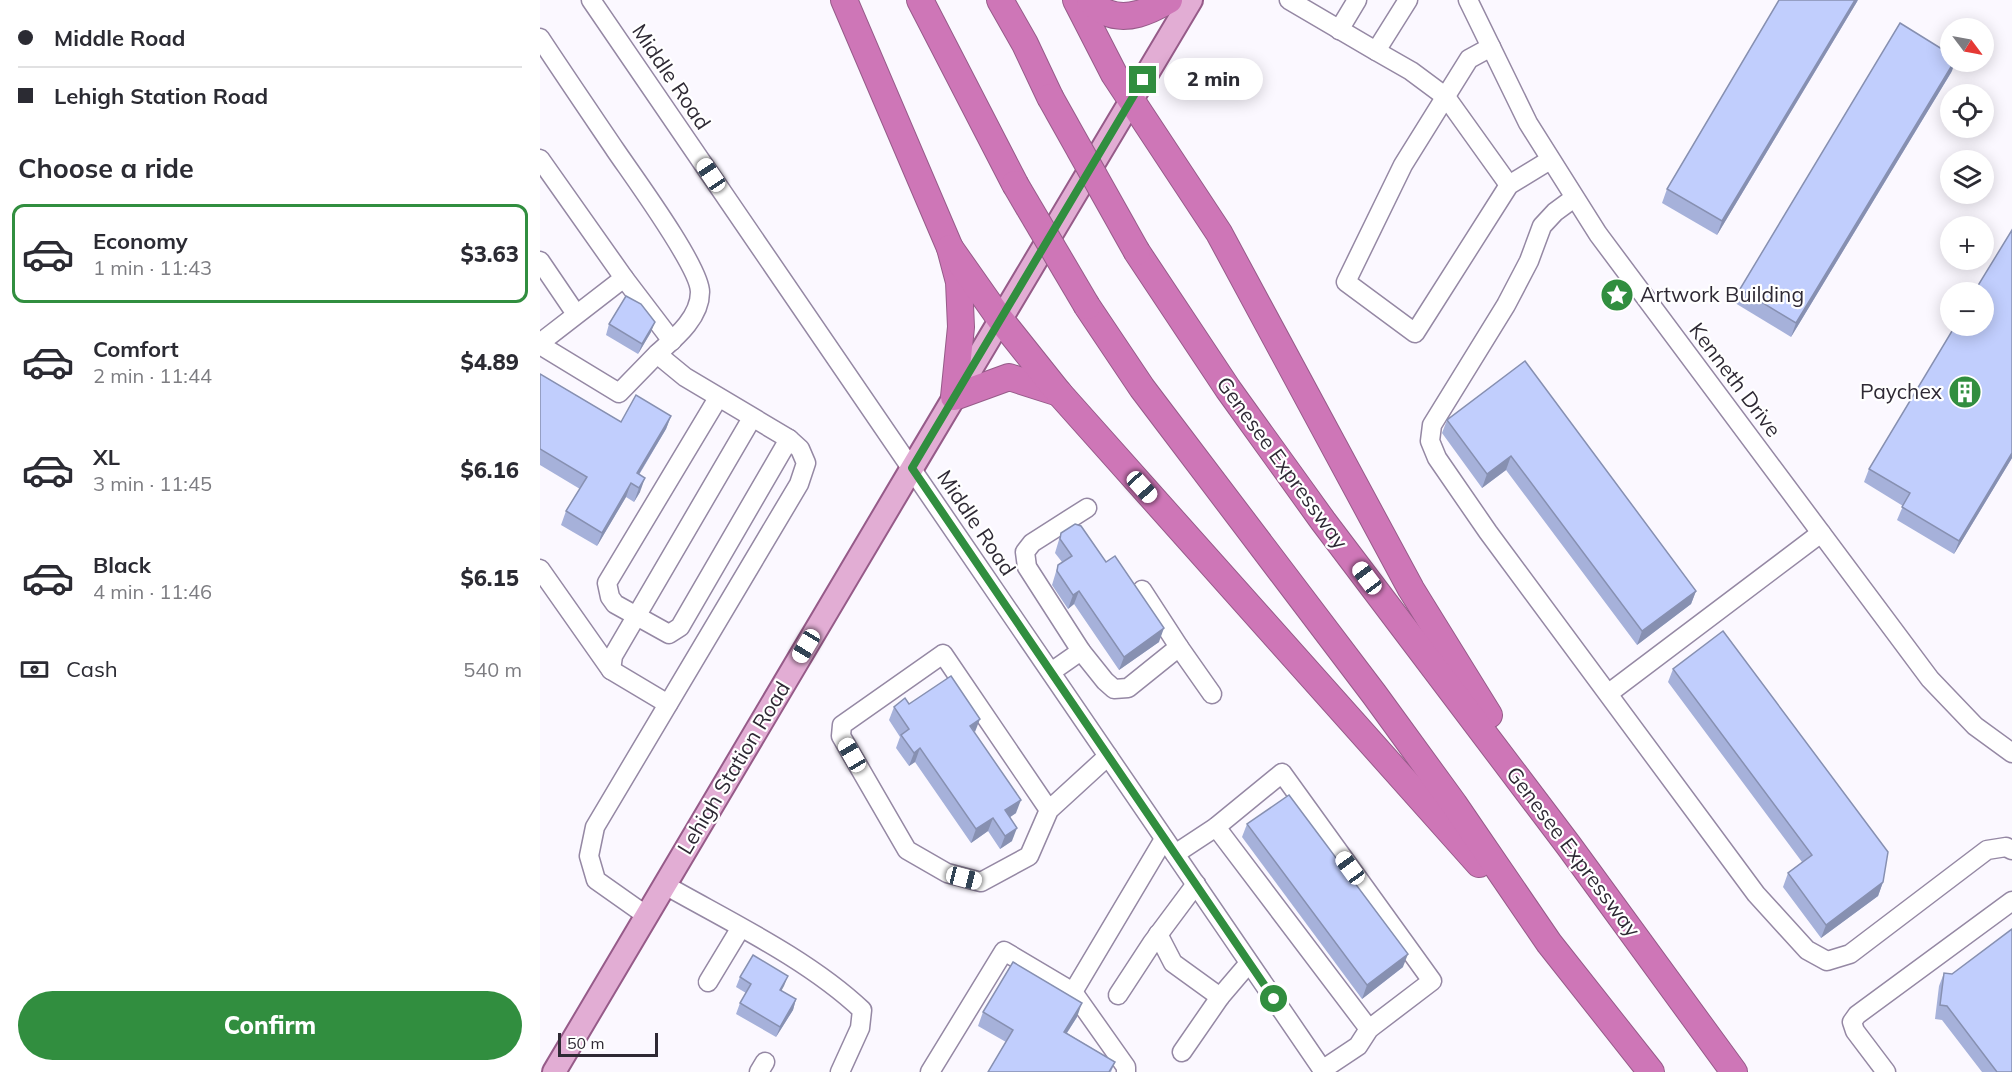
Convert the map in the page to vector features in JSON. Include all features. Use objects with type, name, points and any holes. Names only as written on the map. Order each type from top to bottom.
[{"type":"highway","points":[[844,0],[950,248],[959,282],[961,327],[954,397],[1009,377],[1059,393]]},
{"type":"highway","points":[[920,0],[1015,184],[1087,306],[1142,388],[1374,694],[1454,804],[1549,943]]},
{"type":"highway","name":"Genesee Expressway","points":[[1000,0],[1050,97],[1137,252],[1235,399],[1323,521],[1569,846],[1734,1072]]},
{"type":"highway","points":[[1008,0],[1024,44]]},
{"type":"highway","points":[[1076,0],[1114,74],[1219,233],[1411,589],[1569,846]]},
{"type":"highway","points":[[1089,0],[1104,12],[1123,16],[1147,12],[1169,0]]},
{"type":"highway","points":[[950,248],[1000,319],[1059,393],[1549,943],[1651,1072]]},
{"type":"main road","name":"Lehigh Station Road","points":[[554,1072],[1191,0]]},
{"type":"street","name":"Middle Road","points":[[591,0],[1323,1071]]},
{"type":"street","points":[[1289,0],[1411,71],[1446,96],[1509,185]]},
{"type":"street","points":[[1339,30],[1357,0]]},
{"type":"street","points":[[1376,51],[1408,0]]},
{"type":"street","name":"Kenneth Drive","points":[[1468,0],[1528,123],[1605,243],[1934,684],[1975,726],[2012,753]]},
{"type":"street","points":[[540,38],[670,231],[692,268],[700,291],[696,308],[689,322],[619,393],[540,344],[624,278]]},
{"type":"street","points":[[1491,47],[1469,59],[1403,165],[1346,282],[1415,333],[1509,185],[1550,160]]},
{"type":"street","points":[[540,159],[624,278],[672,341]]},
{"type":"street","points":[[1574,198],[1555,212],[1542,226],[1529,261],[1506,305],[1432,425],[1430,441],[1437,458],[1488,532],[1756,894],[1807,950],[1827,961],[1850,954],[1987,850],[2006,847],[2012,850]]},
{"type":"street","points":[[540,261],[576,314]]},
{"type":"street","points":[[646,916],[596,880],[589,856],[595,828],[799,484],[806,463],[800,449],[789,439],[685,377],[657,354]]},
{"type":"street","points":[[718,398],[607,583],[610,597],[615,604],[669,634],[680,627],[789,439]]},
{"type":"street","points":[[611,670],[613,656],[752,418]]},
{"type":"street","points":[[1087,508],[1032,543],[1026,552],[1027,567],[1082,651],[1114,689],[1128,688],[1179,647]]},
{"type":"street","points":[[1609,693],[1821,533]]},
{"type":"street","points":[[540,569],[611,670],[668,704]]},
{"type":"street","points":[[1142,590],[1212,694]]},
{"type":"street","points":[[1051,672],[1082,651]]},
{"type":"street","points":[[1049,810],[943,654],[842,725],[841,736],[907,850],[947,873],[981,882],[1029,856],[1049,810],[1108,756]]},
{"type":"street","points":[[1073,992],[1170,846],[1216,827],[1282,773],[1432,981],[1369,1029],[1358,1046],[1323,1071]]},
{"type":"street","points":[[1216,827],[1369,1029]]},
{"type":"street","points":[[1118,995],[1158,934],[1196,884]]},
{"type":"street","points":[[665,885],[807,967],[844,993],[862,1010],[860,1028],[840,1072]]},
{"type":"street","points":[[1886,1072],[1855,1031],[1852,1022],[1857,1015],[2012,901]]},
{"type":"street","points":[[708,982],[740,929]]},
{"type":"street","points":[[1158,934],[1173,963],[1220,997]]},
{"type":"street","points":[[930,1072],[1004,951],[1073,992],[1126,1066],[1126,1072]]},
{"type":"street","points":[[1182,1052],[1220,997],[1249,963]]},
{"type":"building","points":[[1779,0],[1855,0],[1722,221],[1667,189]]},
{"type":"building","points":[[1900,23],[1940,48],[1940,72],[1948,72],[1796,323],[1740,289]]},
{"type":"building","name":"Paychex","points":[[2012,230],[2012,453],[1959,541],[1902,507],[1910,493],[1869,469],[1949,336],[1994,336],[1994,282],[1980,282],[1987,270],[1994,270],[1994,259]]},
{"type":"building","points":[[626,296],[641,304],[655,322],[642,344],[609,324]]},
{"type":"building","points":[[1525,361],[1696,591],[1642,631],[1511,456],[1487,474],[1447,420]]},
{"type":"building","points":[[540,374],[621,422],[636,395],[671,416],[637,473],[645,478],[639,488],[631,483],[602,533],[566,511],[587,477],[540,449]]},
{"type":"building","points":[[1075,524],[1081,526],[1106,562],[1115,556],[1164,628],[1124,657],[1079,591],[1073,595],[1057,571],[1058,565],[1072,556],[1060,539],[1061,533]]},
{"type":"building","points":[[1723,631],[1888,852],[1883,882],[1826,925],[1788,873],[1812,855],[1673,669]]},
{"type":"building","points":[[951,676],[980,719],[970,726],[1021,800],[1005,810],[1017,828],[1005,836],[993,818],[976,829],[920,748],[914,753],[901,735],[909,729],[894,707],[905,698],[909,704]]},
{"type":"building","points":[[1289,795],[1408,954],[1367,985],[1247,824]]},
{"type":"building","points":[[2012,929],[2012,1072],[1997,1072],[1947,1006],[1940,1005],[1944,973],[1952,974]]},
{"type":"building","points":[[753,955],[788,976],[780,990],[796,999],[780,1027],[740,1003],[751,984],[740,977]]},
{"type":"building","points":[[1013,962],[1082,1003],[1064,1032],[1115,1062],[1109,1072],[988,1072],[1013,1030],[983,1012]]},
{"type":"place","name":"Artwork Building","points":[[1617,295]]},
{"type":"place","name":"Paychex","points":[[1965,392]]},
{"type":"route","points":[[1143,80],[912,468],[1274,999]]}]
